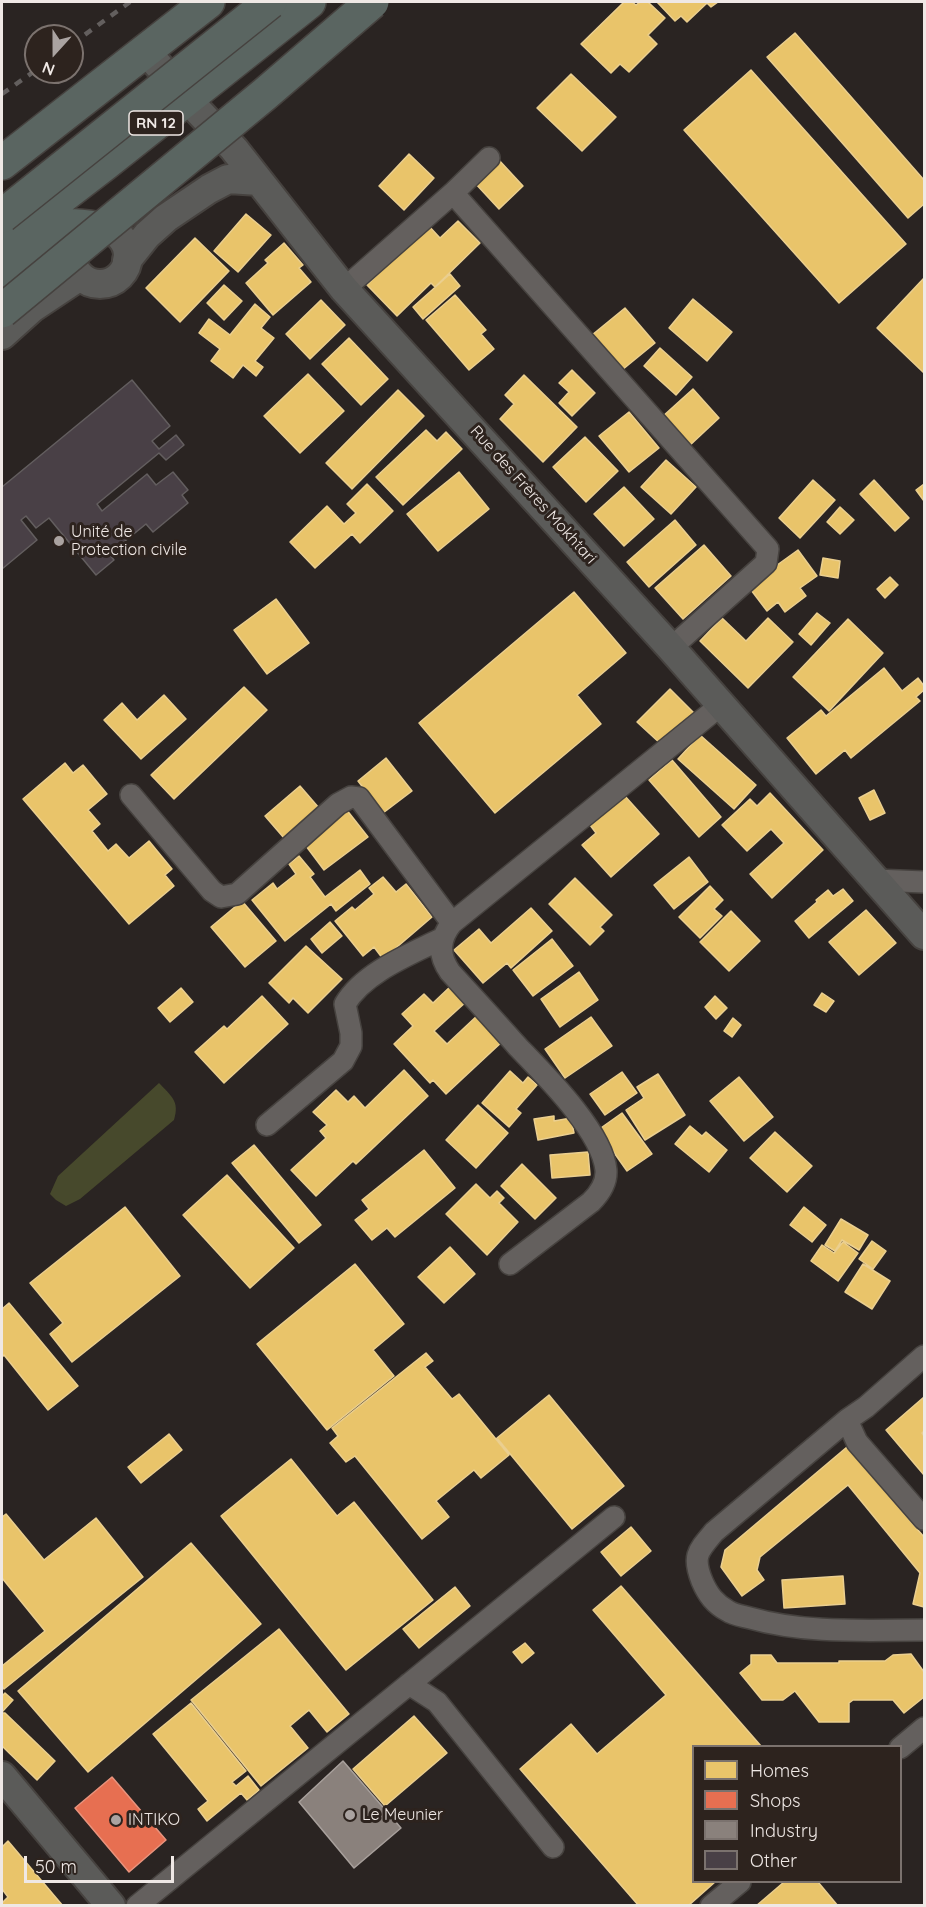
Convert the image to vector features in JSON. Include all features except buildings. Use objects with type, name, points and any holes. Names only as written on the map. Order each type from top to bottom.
[{"type":"highway","points":[[2,163],[208,2]]},
{"type":"highway","name":"RN 12","points":[[2,194],[173,63],[248,2]]},
{"type":"highway","name":"RN 12","points":[[2,216],[270,2]]},
{"type":"highway","name":"RN 12","points":[[2,243],[309,2]]},
{"type":"highway","points":[[2,311],[265,94],[372,2]]},
{"type":"highway","points":[[2,141],[88,80],[146,51]]},
{"type":"highway","points":[[2,276],[41,240],[63,227],[70,225],[99,228]]},
{"type":"street","name":"Rue des Frères Mokhtari","points":[[146,51],[234,149],[344,289],[671,648],[924,935]]},
{"type":"street","points":[[234,149],[199,180],[162,207],[87,231],[75,243],[72,260],[80,276],[87,280],[105,283],[120,275],[127,260],[147,235],[166,218],[209,189],[228,179],[259,181]]},
{"type":"street","points":[[344,289],[453,193],[489,158]]},
{"type":"street","points":[[453,193],[768,549],[766,563],[671,648]]},
{"type":"street","points":[[99,228],[112,231],[124,243],[127,260]]},
{"type":"street","points":[[2,335],[32,308],[80,276]]},
{"type":"street","points":[[267,1125],[343,1061],[351,1046],[351,1033],[345,1004],[351,994],[387,966],[447,931],[721,705]]},
{"type":"street","points":[[131,795],[212,891],[220,897],[237,894],[338,804],[351,797],[359,798],[447,931],[442,956],[450,972],[567,1100],[593,1138],[603,1158],[606,1170],[603,1188],[591,1202],[510,1264]]},
{"type":"street","points":[[875,880],[924,882]]},
{"type":"street","points":[[924,1356],[714,1533],[699,1550],[695,1561],[709,1597],[730,1612],[760,1621],[807,1628],[924,1630]]},
{"type":"street","points":[[847,1420],[857,1442],[924,1519]]},
{"type":"street","points":[[137,1905],[614,1517]]},
{"type":"street","points":[[409,1684],[438,1702],[553,1847]]},
{"type":"street","points":[[902,1746],[924,1728]]},
{"type":"street","points":[[2,1776],[111,1905]]},
{"type":"street","points":[[711,1905],[738,1883]]},
{"type":"green space","points":[[159,1083],[171,1095],[175,1103],[174,1120],[80,1199],[66,1206],[56,1200],[50,1194],[58,1176]]},
{"type":"railway","points":[[84,35],[130,2]]},
{"type":"railway","points":[[2,94],[24,78]]},
{"type":"place","name":"Unité de Protection civile","points":[[59,541]]},
{"type":"place","name":"Le Meunier","points":[[350,1815]]},
{"type":"place","name":"INTIKO","points":[[116,1820]]}]
